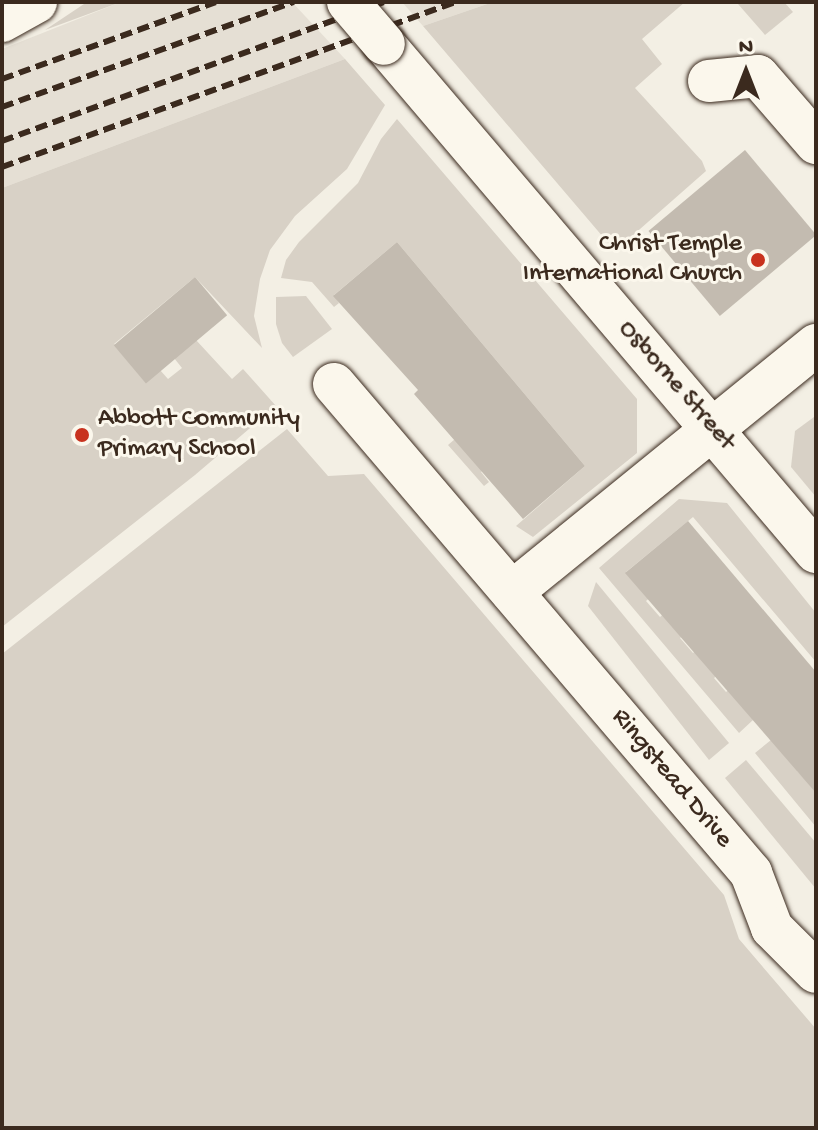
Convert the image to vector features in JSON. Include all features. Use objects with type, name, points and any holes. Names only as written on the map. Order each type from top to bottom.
[{"type":"street","points":[[2,21],[36,2]]},
{"type":"street","name":"Osborne Street","points":[[348,2],[714,428],[816,552]]},
{"type":"street","points":[[709,81],[758,76],[816,143]]},
{"type":"street","points":[[512,592],[816,345]]},
{"type":"street","name":"Ringstead Drive","points":[[334,384],[751,873],[772,928],[816,972]]},
{"type":"shaded area","points":[[87,2],[121,2],[45,30]]},
{"type":"shaded area","points":[[121,2],[292,2],[345,59],[2,188],[2,49]]},
{"type":"shaded area","points":[[402,2],[493,2],[423,26]]},
{"type":"shaded area","points":[[493,2],[685,2],[642,39],[662,64],[635,88],[702,161],[706,171],[615,251],[423,26]]},
{"type":"shaded area","points":[[784,2],[793,12],[765,35],[738,4]]},
{"type":"shaded area","points":[[345,59],[385,105],[347,169],[295,216],[270,250],[260,279],[254,316],[262,348],[195,277],[114,344],[160,370],[168,379],[182,368],[174,358],[196,340],[232,379],[243,369],[276,406],[195,475],[2,627],[2,188]]},
{"type":"shaded area","points":[[397,119],[637,399],[637,453],[533,537],[516,526],[585,466],[397,242],[334,295],[339,303],[334,307],[312,282],[281,278],[286,260],[299,242],[358,183],[381,139]]},
{"type":"shaded area","points":[[306,296],[332,329],[293,357],[282,343],[276,324],[276,297]]},
{"type":"shaded area","points":[[814,417],[816,497],[791,467],[795,431]]},
{"type":"shaded area","points":[[287,429],[328,476],[364,474],[724,895],[739,939],[816,1029],[816,1128],[2,1128],[2,654]]},
{"type":"shaded area","points":[[455,439],[497,459],[481,472],[489,482],[484,486],[448,445]]},
{"type":"shaded area","points":[[679,499],[727,503],[816,613],[816,662],[693,517],[626,572],[662,587],[646,601],[660,617],[675,603],[695,625],[680,638],[693,653],[708,641],[729,665],[714,678],[726,692],[741,680],[753,720],[739,733],[599,568]]},
{"type":"shaded area","points":[[596,582],[729,743],[709,760],[588,606]]},
{"type":"shaded area","points":[[771,740],[814,756],[797,771],[803,777],[816,767],[816,827],[755,753]]},
{"type":"shaded area","points":[[746,760],[816,843],[816,889],[725,778]]},
{"type":"building","points":[[745,150],[816,235],[720,316],[648,231]]},
{"type":"building","points":[[397,242],[585,466],[523,519],[414,394],[418,390],[333,296]]},
{"type":"building","points":[[195,277],[227,315],[146,383],[114,345]]},
{"type":"building","points":[[688,521],[816,672],[816,793],[625,573]]},
{"type":"railway","points":[[2,79],[216,2]]},
{"type":"railway","points":[[2,107],[294,2]]},
{"type":"railway","points":[[2,141],[383,2]]},
{"type":"railway","points":[[2,167],[455,2]]},
{"type":"place","name":"Christ Temple International Church","points":[[758,260]]},
{"type":"place","name":"Abbott Community Primary School","points":[[82,435]]}]
